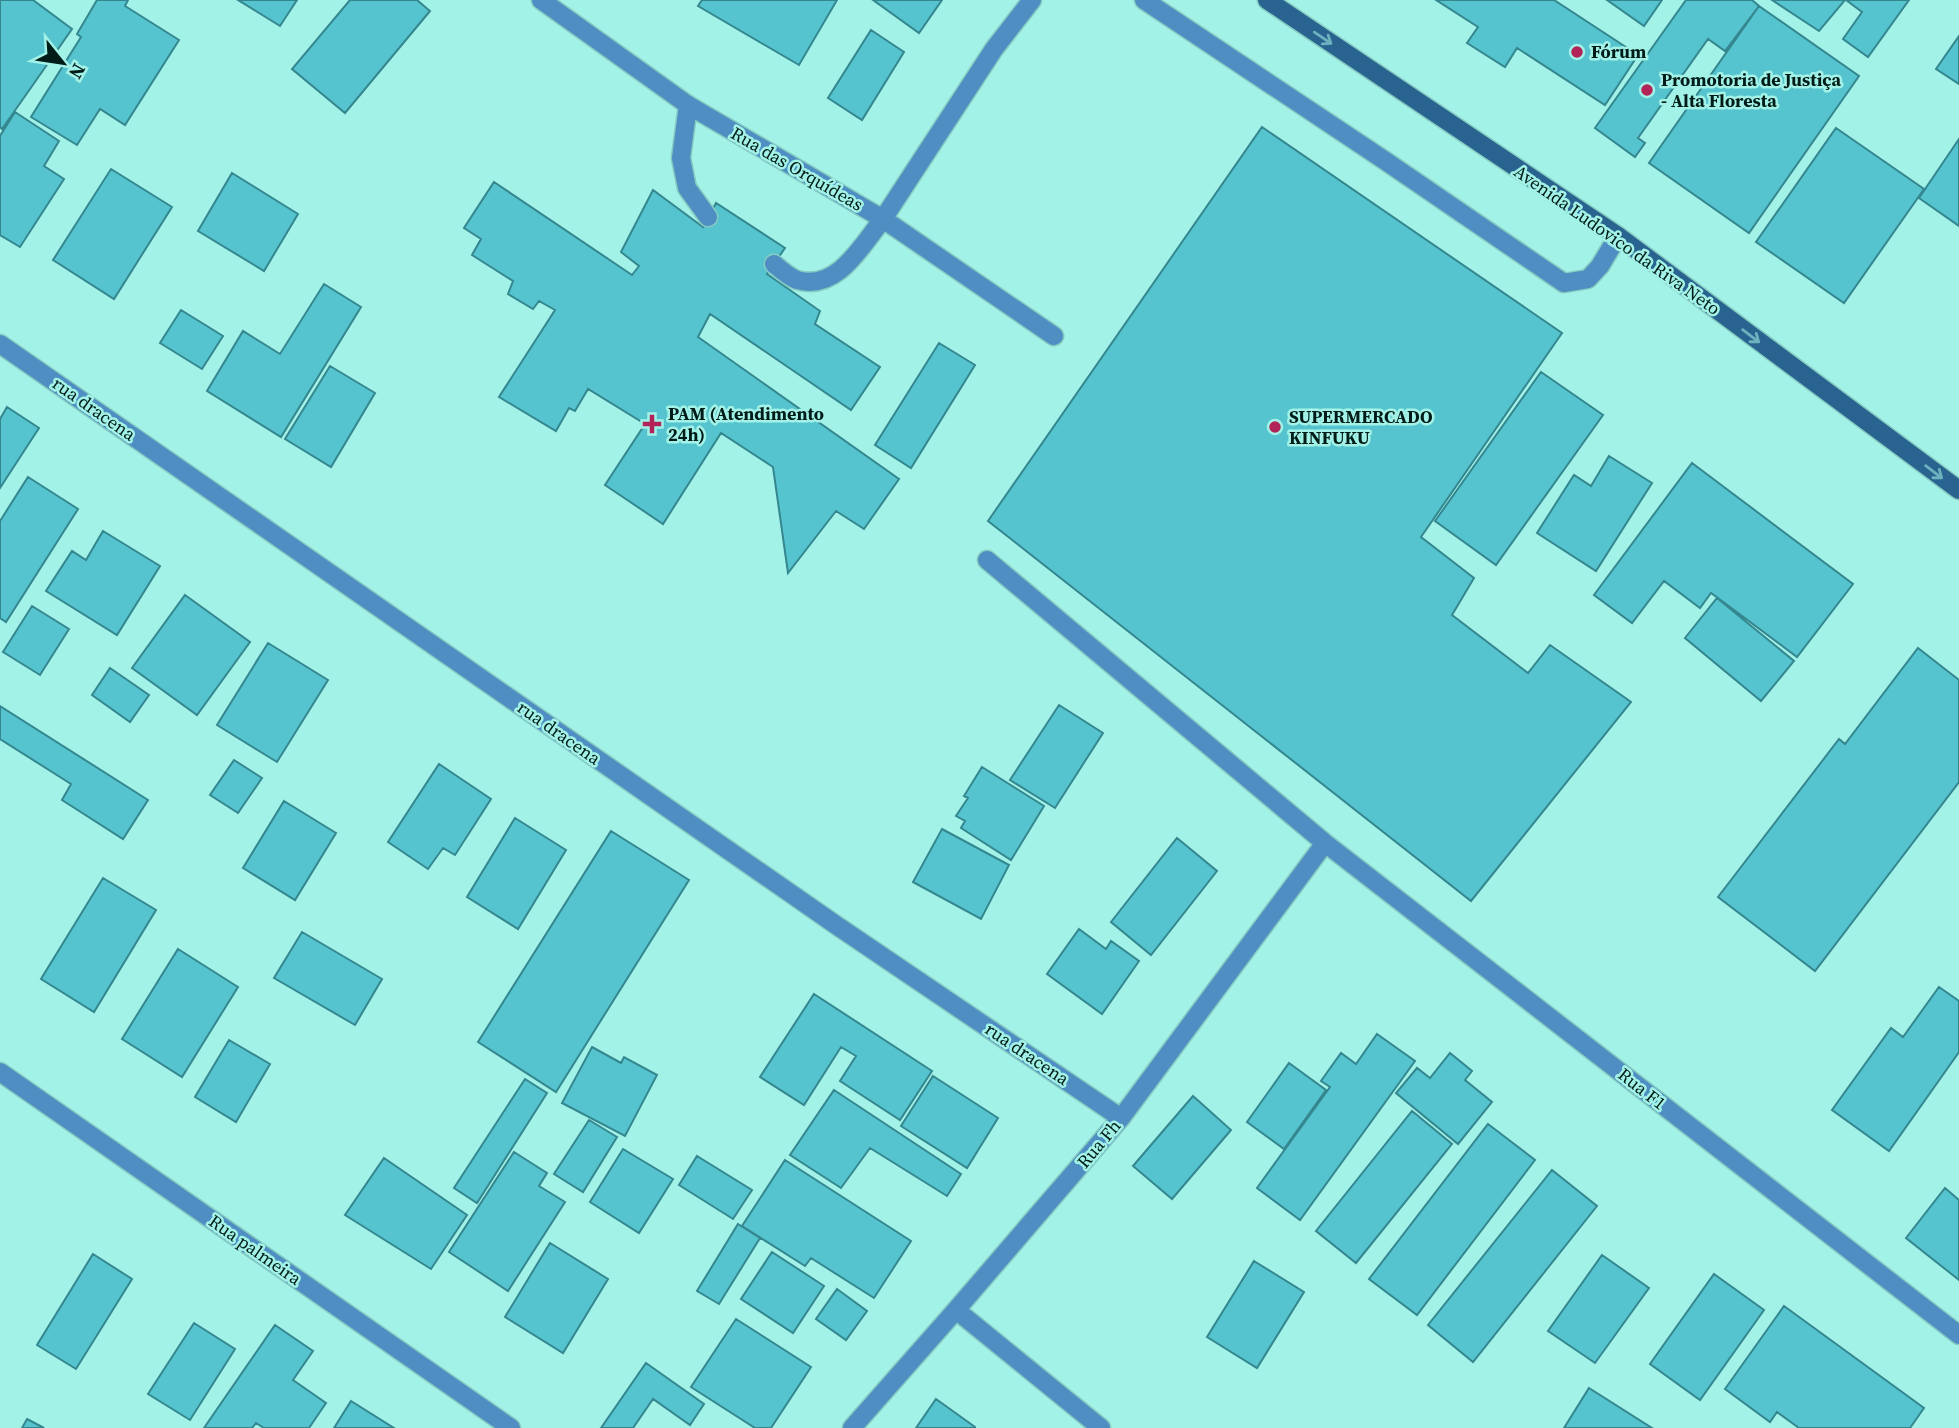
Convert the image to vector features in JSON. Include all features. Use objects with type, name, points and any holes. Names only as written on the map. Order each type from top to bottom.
[{"type":"street","name":"Rua das Orquídeas","points":[[541,0],[688,105],[883,219],[1054,336]]},
{"type":"street","points":[[774,264],[796,279],[822,282],[843,268],[883,219],[994,48],[1032,0]]},
{"type":"street","points":[[1144,0],[1564,283],[1588,279],[1600,266],[1618,236]]},
{"type":"street","name":"Avenida Ludovico da Riva Neto","points":[[1267,0],[1618,236],[1959,490]]},
{"type":"street","points":[[688,105],[681,158],[687,188],[708,217]]},
{"type":"street","name":"rua dracena","points":[[0,344],[825,917],[1121,1118]]},
{"type":"street","name":"Rua F1","points":[[987,560],[1325,843],[1959,1335]]},
{"type":"street","name":"Rua Fh","points":[[852,1428],[1121,1118],[1325,843]]},
{"type":"street","name":"Rua palmeira","points":[[0,1072],[511,1428]]},
{"type":"street","points":[[956,1311],[1101,1428]]},
{"type":"building","points":[[0,0],[33,0],[72,29],[2,129],[0,127]]},
{"type":"building","points":[[97,0],[128,0],[125,6],[179,40],[125,125],[100,109],[77,145],[31,117],[81,37],[77,34]]},
{"type":"building","points":[[238,0],[297,0],[280,26]]},
{"type":"building","points":[[350,0],[417,0],[430,11],[345,113],[292,69]]},
{"type":"building","points":[[702,0],[837,0],[799,65],[698,6]]},
{"type":"building","points":[[873,0],[942,0],[919,33]]},
{"type":"building","name":"Fórum","points":[[1436,0],[1554,0],[1638,55],[1605,105],[1517,48],[1505,67],[1467,43],[1478,27]]},
{"type":"building","points":[[1607,0],[1662,0],[1644,26]]},
{"type":"building","name":"Promotoria de Justiça - Alta Floresta","points":[[1686,0],[1752,0],[1759,6],[1725,51],[1708,39],[1638,138],[1645,143],[1635,157],[1595,128]]},
{"type":"building","points":[[1772,0],[1845,0],[1819,31]]},
{"type":"building","points":[[1846,0],[1909,0],[1868,57],[1843,39],[1862,12]]},
{"type":"building","points":[[1759,6],[1859,76],[1749,233],[1649,163]]},
{"type":"building","points":[[871,30],[904,52],[862,120],[828,98]]},
{"type":"building","points":[[1959,36],[1959,84],[1936,69]]},
{"type":"building","points":[[15,112],[59,141],[44,166],[64,179],[20,247],[0,235],[0,136]]},
{"type":"building","name":"SUPERMERCADO KINFUKU","points":[[1262,127],[1562,333],[1421,537],[1474,578],[1452,615],[1528,673],[1550,645],[1631,702],[1471,901],[988,521]]},
{"type":"building","points":[[1836,128],[1924,189],[1844,303],[1756,242]]},
{"type":"building","points":[[1959,139],[1959,226],[1919,198]]},
{"type":"building","points":[[111,169],[172,207],[114,299],[53,260]]},
{"type":"building","points":[[232,173],[298,214],[264,271],[198,231]]},
{"type":"building","points":[[494,182],[632,275],[639,266],[621,252],[653,190],[703,227],[716,203],[785,248],[767,274],[820,311],[815,324],[880,367],[851,410],[710,314],[698,337],[899,479],[864,529],[836,511],[788,573],[773,467],[721,433],[663,524],[605,485],[645,424],[588,389],[575,411],[569,408],[556,431],[499,397],[555,310],[539,301],[533,309],[508,294],[513,281],[472,255],[481,239],[464,228]]},
{"type":"building","points":[[324,284],[361,307],[281,437],[207,391],[243,331],[280,354]]},
{"type":"building","points":[[181,310],[223,336],[202,369],[160,343]]},
{"type":"building","points":[[939,343],[975,365],[911,468],[875,445]]},
{"type":"building","points":[[330,366],[375,393],[331,467],[285,439]]},
{"type":"building","points":[[1541,372],[1603,415],[1496,565],[1435,521]]},
{"type":"building","points":[[7,407],[39,428],[0,488],[0,419]]},
{"type":"building","points":[[1609,456],[1652,483],[1596,571],[1537,533],[1574,475],[1591,486]]},
{"type":"building","points":[[1692,463],[1853,584],[1797,657],[1711,593],[1700,608],[1664,581],[1632,623],[1594,595]]},
{"type":"building","points":[[28,477],[78,509],[6,622],[0,618],[0,521]]},
{"type":"building","points":[[103,531],[160,566],[117,635],[46,591],[72,551],[86,560]]},
{"type":"building","points":[[185,595],[250,642],[197,715],[132,668]]},
{"type":"building","points":[[1717,598],[1794,661],[1761,701],[1685,638]]},
{"type":"building","points":[[32,606],[69,629],[40,675],[3,652]]},
{"type":"building","points":[[268,643],[328,680],[277,762],[217,725]]},
{"type":"building","points":[[1918,648],[1959,680],[1959,782],[1815,971],[1718,897],[1839,739],[1845,744]]},
{"type":"building","points":[[110,668],[149,695],[130,722],[92,695]]},
{"type":"building","points":[[1059,705],[1103,733],[1055,808],[1010,780]]},
{"type":"building","points":[[0,706],[148,800],[123,839],[62,800],[71,784],[0,739]]},
{"type":"building","points":[[234,760],[262,778],[238,813],[210,795]]},
{"type":"building","points":[[439,764],[491,799],[455,855],[443,848],[428,869],[388,842]]},
{"type":"building","points":[[982,767],[1044,806],[1011,860],[961,828],[965,821],[956,816],[968,798],[964,796]]},
{"type":"building","points":[[284,801],[336,833],[295,900],[243,868]]},
{"type":"building","points":[[515,818],[566,850],[518,929],[467,897]]},
{"type":"building","points":[[942,829],[1009,865],[981,919],[913,882]]},
{"type":"building","points":[[611,831],[689,880],[556,1092],[478,1042]]},
{"type":"building","points":[[1177,838],[1217,871],[1151,955],[1111,922]]},
{"type":"building","points":[[103,878],[156,910],[94,1012],[41,979]]},
{"type":"building","points":[[1079,929],[1106,949],[1111,941],[1139,961],[1102,1014],[1047,974]]},
{"type":"building","points":[[302,932],[382,979],[355,1025],[274,978]]},
{"type":"building","points":[[178,949],[238,987],[182,1077],[122,1039]]},
{"type":"building","points":[[1939,987],[1959,1001],[1959,1052],[1889,1151],[1832,1110],[1891,1028],[1903,1037]]},
{"type":"building","points":[[814,994],[932,1071],[900,1120],[840,1081],[856,1056],[841,1047],[804,1105],[760,1077]]},
{"type":"building","points":[[1377,1034],[1415,1061],[1300,1220],[1257,1188],[1330,1087],[1321,1081],[1341,1053],[1356,1064]]},
{"type":"building","points":[[229,1040],[270,1064],[236,1122],[195,1097]]},
{"type":"building","points":[[592,1047],[621,1063],[624,1057],[657,1075],[625,1136],[562,1103]]},
{"type":"building","points":[[1450,1053],[1472,1071],[1465,1080],[1492,1102],[1458,1144],[1396,1093],[1417,1068],[1430,1078]]},
{"type":"building","points":[[1289,1063],[1326,1090],[1284,1149],[1247,1122]]},
{"type":"building","points":[[933,1076],[998,1118],[967,1168],[901,1126]]},
{"type":"building","points":[[525,1079],[547,1093],[477,1203],[454,1188]]},
{"type":"building","points":[[834,1090],[961,1174],[947,1196],[870,1148],[841,1188],[790,1155]]},
{"type":"building","points":[[1193,1096],[1231,1130],[1172,1199],[1133,1166]]},
{"type":"building","points":[[1412,1111],[1452,1144],[1356,1263],[1316,1231]]},
{"type":"building","points":[[589,1120],[617,1137],[583,1192],[554,1174]]},
{"type":"building","points":[[1488,1124],[1535,1160],[1417,1315],[1369,1279]]},
{"type":"building","points":[[623,1149],[673,1179],[639,1233],[590,1202]]},
{"type":"building","points":[[514,1152],[547,1173],[539,1186],[565,1202],[508,1291],[449,1252]]},
{"type":"building","points":[[697,1156],[752,1190],[733,1219],[679,1185]]},
{"type":"building","points":[[384,1158],[467,1215],[431,1269],[345,1215]]},
{"type":"building","points":[[785,1160],[911,1241],[874,1298],[811,1258],[805,1266],[742,1226]]},
{"type":"building","points":[[1552,1170],[1597,1206],[1473,1362],[1428,1325]]},
{"type":"building","points":[[1945,1188],[1959,1200],[1959,1280],[1906,1238]]},
{"type":"building","points":[[738,1224],[760,1238],[719,1304],[697,1291]]},
{"type":"building","points":[[550,1243],[608,1279],[563,1353],[505,1317]]},
{"type":"building","points":[[772,1252],[824,1286],[793,1333],[741,1299]]},
{"type":"building","points":[[93,1254],[132,1279],[76,1369],[37,1345]]},
{"type":"building","points":[[1602,1255],[1649,1288],[1595,1363],[1548,1331]]},
{"type":"building","points":[[1254,1261],[1304,1292],[1257,1368],[1207,1337]]},
{"type":"building","points":[[1714,1274],[1764,1310],[1700,1400],[1650,1364]]},
{"type":"building","points":[[837,1289],[867,1311],[846,1340],[816,1319]]},
{"type":"building","points":[[1784,1306],[1924,1408],[1910,1428],[1799,1428],[1777,1412],[1770,1422],[1725,1389]]},
{"type":"building","points":[[736,1319],[811,1367],[771,1428],[755,1428],[691,1387]]},
{"type":"building","points":[[194,1323],[235,1349],[190,1420],[148,1394]]},
{"type":"building","points":[[275,1325],[313,1351],[293,1380],[326,1403],[309,1428],[264,1428],[256,1423],[252,1428],[204,1428]]},
{"type":"building","points":[[646,1363],[704,1404],[690,1425],[653,1399],[633,1428],[601,1428]]},
{"type":"building","points":[[1589,1388],[1652,1428],[1564,1428]]},
{"type":"building","points":[[936,1399],[975,1427],[975,1428],[916,1428]]},
{"type":"building","points":[[351,1401],[394,1428],[334,1428]]},
{"type":"building","points":[[27,1419],[44,1428],[22,1428]]},
{"type":"place","name":"Fórum","points":[[1577,52]]},
{"type":"place","name":"Promotoria de Justiça - Alta Floresta","points":[[1647,90]]},
{"type":"place","name":"PAM (Atendimento 24h)","points":[[652,424]]},
{"type":"place","name":"SUPERMERCADO KINFUKU","points":[[1275,427]]}]
